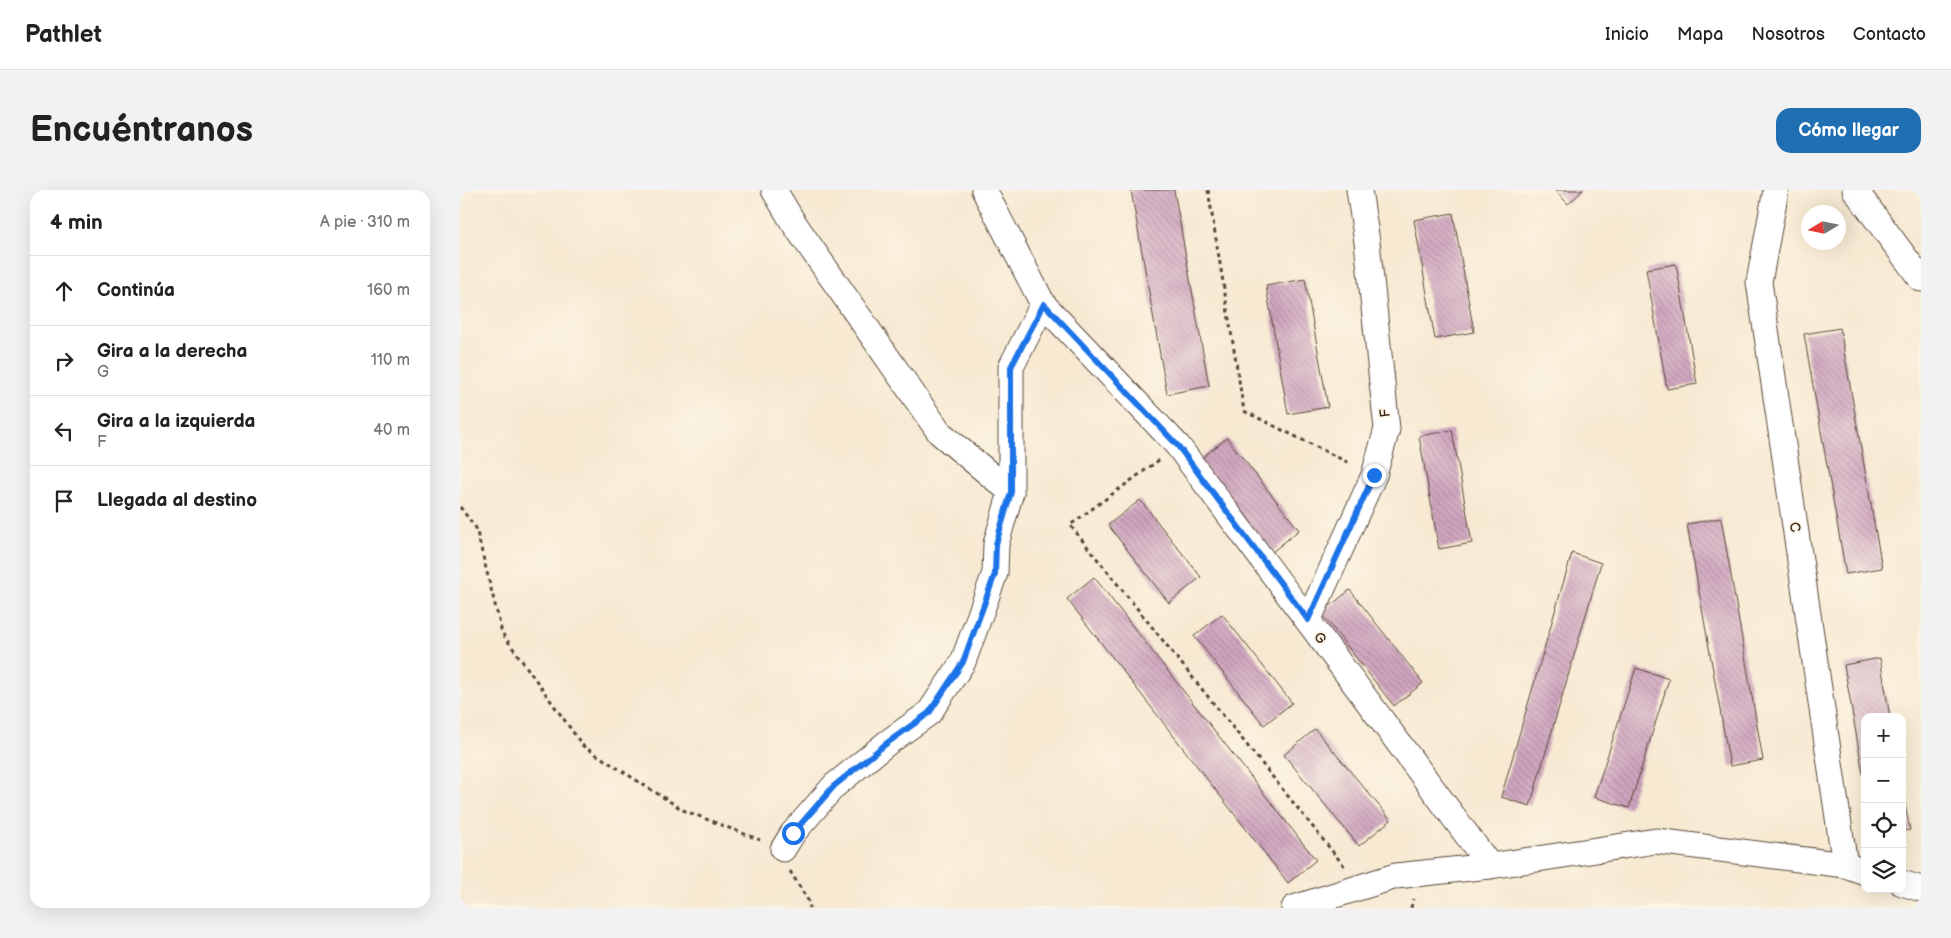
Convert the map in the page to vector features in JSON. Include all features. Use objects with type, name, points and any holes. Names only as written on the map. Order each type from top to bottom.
[{"type":"street","points":[[774,190],[793,222],[940,433],[1011,492]]},
{"type":"street","name":"G","points":[[984,190],[1044,304],[1178,446],[1490,866]]},
{"type":"street","name":"F","points":[[1308,620],[1374,475],[1387,429],[1368,242],[1359,190]]},
{"type":"street","name":"C","points":[[1776,190],[1759,282],[1855,868]]},
{"type":"street","points":[[1855,190],[1921,278]]},
{"type":"street","points":[[783,849],[793,833],[834,786],[887,743],[929,713],[963,662],[995,574],[996,544],[1011,492],[1011,367],[1044,304]]},
{"type":"street","points":[[1294,908],[1396,876],[1490,866],[1656,841],[1855,868]]},
{"type":"street","points":[[1906,885],[1921,889]]},
{"type":"path","points":[[1208,190],[1244,411],[1374,475]]},
{"type":"path","points":[[1178,446],[1070,524],[1361,887]]},
{"type":"path","points":[[460,507],[476,528],[502,633],[584,746],[683,810],[783,849],[788,869],[809,902],[810,908]]},
{"type":"building","points":[[1131,190],[1174,190],[1209,386],[1167,394]]},
{"type":"building","points":[[1555,190],[1583,190],[1568,204]]},
{"type":"building","points":[[1453,213],[1474,332],[1435,339],[1414,220]]},
{"type":"building","points":[[1676,264],[1697,384],[1667,389],[1646,269]]},
{"type":"building","points":[[1305,279],[1328,407],[1288,414],[1266,286]]},
{"type":"building","points":[[1840,328],[1882,568],[1846,574],[1804,334]]},
{"type":"building","points":[[1452,430],[1472,543],[1439,549],[1419,436]]},
{"type":"building","points":[[1227,438],[1299,530],[1265,558],[1193,465]]},
{"type":"building","points":[[1140,500],[1201,577],[1169,603],[1108,525]]},
{"type":"building","points":[[1721,518],[1763,760],[1730,766],[1687,524]]},
{"type":"building","points":[[1572,553],[1601,563],[1530,806],[1501,797]]},
{"type":"building","points":[[1094,577],[1316,860],[1288,883],[1067,599]]},
{"type":"building","points":[[1350,590],[1423,683],[1394,706],[1321,613]]},
{"type":"building","points":[[1222,614],[1292,703],[1264,725],[1194,636]]},
{"type":"building","points":[[1880,658],[1889,713],[1861,713],[1861,762],[1844,665]]},
{"type":"building","points":[[1636,668],[1669,679],[1629,808],[1594,797]]},
{"type":"building","points":[[1315,729],[1391,820],[1359,846],[1284,755]]},
{"type":"building","points":[[1906,810],[1910,830],[1906,830]]},
{"type":"route","points":[[793,833],[834,786],[887,743],[929,713],[963,662],[995,574],[996,544],[1011,492],[1011,367],[1044,304],[1178,446],[1308,620],[1374,475]]}]
